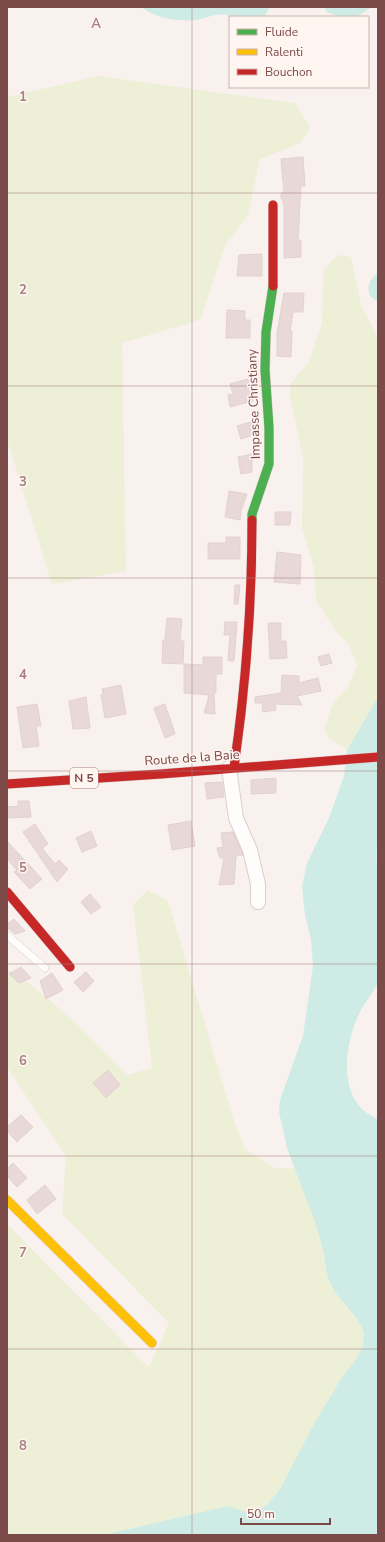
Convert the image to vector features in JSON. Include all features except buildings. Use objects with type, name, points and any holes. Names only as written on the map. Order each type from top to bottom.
[{"type":"street","name":"Impasse Christiany","points":[[232,768],[243,705],[252,572],[252,514],[269,464],[269,428],[265,370],[266,332],[273,289],[273,205]]},
{"type":"street","name":"Route de la Baie","points":[[7,784],[161,774],[378,757]]},
{"type":"street","points":[[232,768],[236,818],[250,850],[258,884],[258,902]]},
{"type":"street","points":[[7,892],[70,966]]},
{"type":"street","points":[[7,1200],[152,1343]]},
{"type":"lane","points":[[7,935],[45,968]]},
{"type":"green space","points":[[98,76],[295,103],[310,128],[300,143],[260,159],[248,215],[225,246],[200,320],[122,343],[126,571],[52,584],[7,440],[7,97]]},
{"type":"green space","points":[[337,255],[351,257],[361,305],[378,338],[378,698],[347,750],[329,738],[324,730],[333,703],[348,687],[357,666],[349,645],[336,631],[316,601],[314,568],[302,528],[303,456],[290,397],[290,384],[309,362],[322,323],[323,272]]},
{"type":"green space","points":[[148,890],[168,901],[233,1118],[245,1149],[274,1168],[295,1168],[315,1222],[322,1246],[324,1261],[344,1304],[357,1319],[364,1332],[363,1345],[357,1358],[342,1377],[314,1424],[280,1489],[267,1505],[252,1513],[228,1506],[103,1535],[7,1535],[7,1224],[149,1368],[169,1323],[62,1214],[66,1156],[7,1067],[7,970],[18,974],[73,1020],[127,1075],[152,1068],[133,905]]},
{"type":"water","points":[[141,7],[270,7],[265,16],[230,16],[224,14],[188,20],[174,20],[147,11]]},
{"type":"water","points":[[324,7],[371,7],[355,16],[338,16],[327,12]]},
{"type":"water","points":[[378,272],[378,302],[370,296],[368,289],[371,280]]},
{"type":"water","points":[[378,697],[378,982],[355,1023],[350,1038],[347,1070],[349,1086],[355,1100],[364,1111],[378,1119],[378,1535],[103,1535],[228,1506],[249,1513],[257,1511],[267,1505],[280,1489],[314,1424],[342,1377],[357,1358],[363,1345],[364,1332],[357,1319],[335,1292],[328,1278],[322,1246],[315,1222],[287,1148],[279,1112],[280,1100],[303,1036],[313,966],[311,940],[305,915],[302,886],[307,863],[329,818],[344,776],[347,750]]},
{"type":"traffic: fast","points":[[252,520],[252,514],[269,464],[269,428],[265,370],[266,332],[273,286]]},
{"type":"traffic: slow","points":[[7,1200],[152,1343]]},
{"type":"traffic: jam","points":[[273,205],[273,286]]},
{"type":"traffic: jam","points":[[234,767],[248,644],[252,520]]},
{"type":"traffic: jam","points":[[7,784],[161,774],[378,757]]},
{"type":"traffic: jam","points":[[7,892],[70,967]]}]
